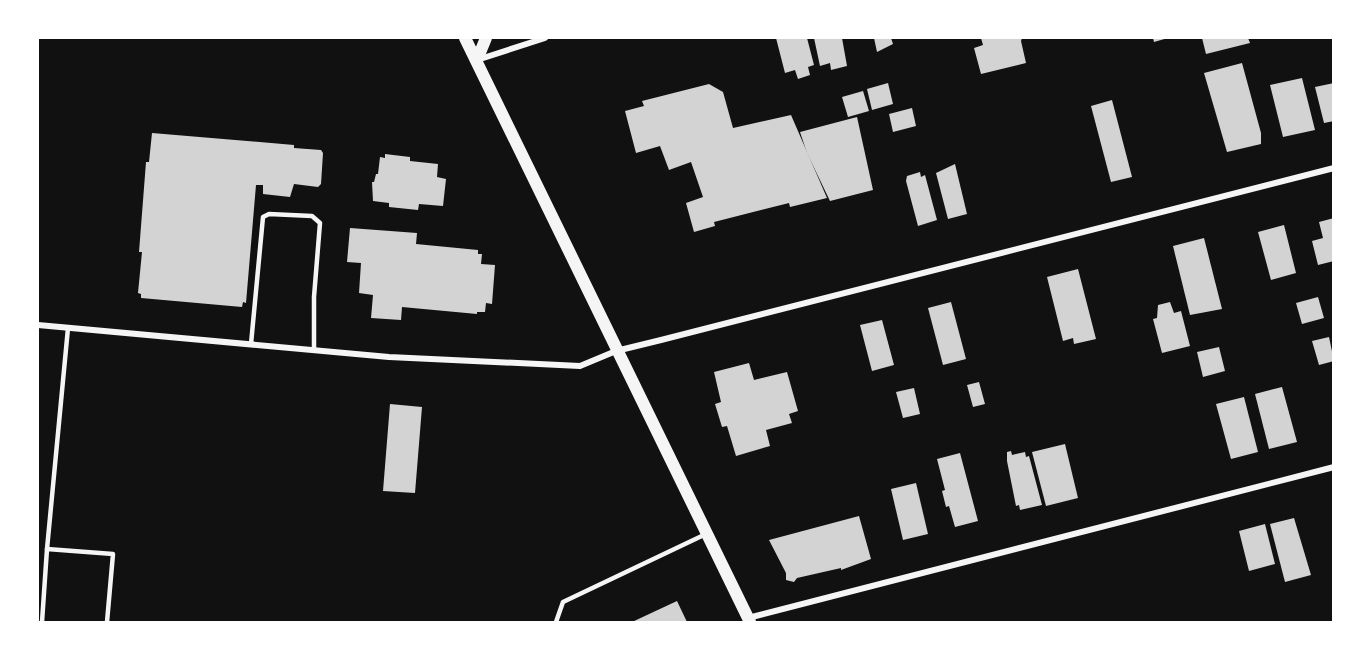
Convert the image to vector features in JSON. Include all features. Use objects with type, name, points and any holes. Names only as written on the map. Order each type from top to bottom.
[{"type":"main road","points":[[465,38],[749,620]]},
{"type":"main road","points":[[477,60],[486,38]]},
{"type":"street","points":[[477,60],[545,38]]},
{"type":"street","points":[[38,325],[390,357],[580,366],[616,351],[1334,168]]},
{"type":"street","points":[[749,620],[1334,467]]},
{"type":"lane","points":[[251,344],[263,217],[269,213],[312,216],[320,224],[314,297],[314,350]]},
{"type":"lane","points":[[42,622],[68,328]]},
{"type":"lane","points":[[556,622],[563,602],[706,533]]},
{"type":"lane","points":[[48,549],[113,554],[107,622]]},
{"type":"building","points":[[776,38],[807,38],[814,65],[808,67],[810,75],[798,79],[795,70],[785,73]]},
{"type":"building","points":[[814,38],[842,38],[847,66],[831,70],[830,63],[820,66]]},
{"type":"building","points":[[874,38],[891,38],[893,44],[877,52]]},
{"type":"building","points":[[981,38],[1022,38],[1026,63],[981,74],[974,48],[983,45]]},
{"type":"building","points":[[1153,38],[1168,38],[1154,42]]},
{"type":"building","points":[[1202,38],[1248,38],[1250,43],[1206,54]]},
{"type":"building","points":[[1242,63],[1261,133],[1261,144],[1227,152],[1204,73]]},
{"type":"building","points":[[1302,78],[1315,130],[1283,137],[1270,85]]},
{"type":"building","points":[[888,83],[893,104],[872,110],[867,89]]},
{"type":"building","points":[[1334,83],[1334,121],[1324,123],[1315,87]]},
{"type":"building","points":[[709,84],[723,92],[733,128],[791,115],[827,198],[790,207],[789,203],[714,222],[715,226],[694,232],[686,203],[703,197],[691,162],[669,170],[660,146],[636,153],[625,111],[644,106],[642,101]]},
{"type":"building","points":[[863,91],[869,111],[848,117],[842,97]]},
{"type":"building","points":[[1112,100],[1132,177],[1111,182],[1091,106]]},
{"type":"building","points":[[912,108],[916,126],[893,132],[889,114]]},
{"type":"building","points":[[857,117],[873,190],[830,201],[807,153],[800,132]]},
{"type":"building","points":[[152,133],[294,145],[294,148],[321,150],[323,153],[321,184],[318,187],[294,184],[290,197],[263,194],[263,185],[256,185],[246,303],[243,302],[242,307],[141,298],[141,294],[138,293],[146,162],[149,162]]},
{"type":"building","points":[[385,154],[410,157],[410,161],[438,164],[437,177],[446,179],[443,206],[419,204],[418,210],[389,207],[389,203],[373,201],[372,182],[378,174],[380,157],[385,158]]},
{"type":"building","points":[[955,164],[967,214],[948,219],[936,173]]},
{"type":"building","points":[[920,172],[921,177],[925,175],[937,220],[918,226],[906,181],[907,176]]},
{"type":"building","points":[[1334,218],[1334,261],[1318,265],[1312,241],[1323,238],[1319,222]]},
{"type":"building","points":[[1284,225],[1296,273],[1271,280],[1258,232]]},
{"type":"building","points":[[350,228],[417,233],[416,244],[478,250],[478,254],[482,254],[481,264],[495,265],[492,304],[486,303],[485,312],[477,312],[477,314],[402,307],[401,320],[371,318],[373,295],[359,293],[361,263],[347,262]]},
{"type":"building","points":[[1204,238],[1222,309],[1190,315],[1173,246]]},
{"type":"building","points":[[1078,269],[1096,339],[1074,344],[1073,338],[1063,341],[1047,277]]},
{"type":"building","points":[[1318,297],[1324,318],[1302,324],[1296,303]]},
{"type":"building","points":[[951,302],[966,359],[943,365],[928,308]]},
{"type":"building","points":[[1170,302],[1174,313],[1181,311],[1190,346],[1162,353],[1153,319],[1157,318],[1158,305]]},
{"type":"building","points":[[882,320],[894,365],[872,371],[860,325]]},
{"type":"building","points":[[1329,337],[1334,361],[1319,365],[1312,341]]},
{"type":"building","points":[[1219,347],[1225,371],[1203,377],[1197,352]]},
{"type":"building","points":[[749,363],[754,380],[787,372],[798,411],[789,414],[792,423],[766,430],[770,446],[736,456],[727,426],[722,427],[715,404],[721,402],[714,372]]},
{"type":"building","points":[[979,382],[985,404],[973,407],[967,385]]},
{"type":"building","points":[[1282,387],[1297,442],[1269,449],[1255,394]]},
{"type":"building","points":[[914,388],[920,414],[903,418],[896,392]]},
{"type":"building","points":[[1244,397],[1258,452],[1231,459],[1216,404]]},
{"type":"building","points":[[390,404],[422,407],[415,493],[383,491]]},
{"type":"building","points":[[1065,444],[1078,498],[1046,506],[1032,452]]},
{"type":"building","points":[[1011,451],[1012,455],[1025,452],[1026,457],[1029,456],[1042,505],[1020,510],[1019,505],[1016,506],[1007,461],[1007,452]]},
{"type":"building","points":[[960,453],[978,521],[955,527],[949,506],[946,507],[942,491],[945,490],[937,459]]},
{"type":"building","points":[[916,483],[928,534],[903,540],[891,489]]},
{"type":"building","points":[[859,516],[871,559],[841,570],[841,568],[797,578],[794,582],[786,580],[786,573],[769,540]]},
{"type":"building","points":[[1294,518],[1311,575],[1285,582],[1270,524]]},
{"type":"building","points":[[1265,524],[1275,564],[1249,571],[1239,531]]},
{"type":"building","points":[[677,601],[687,622],[632,622]]}]
